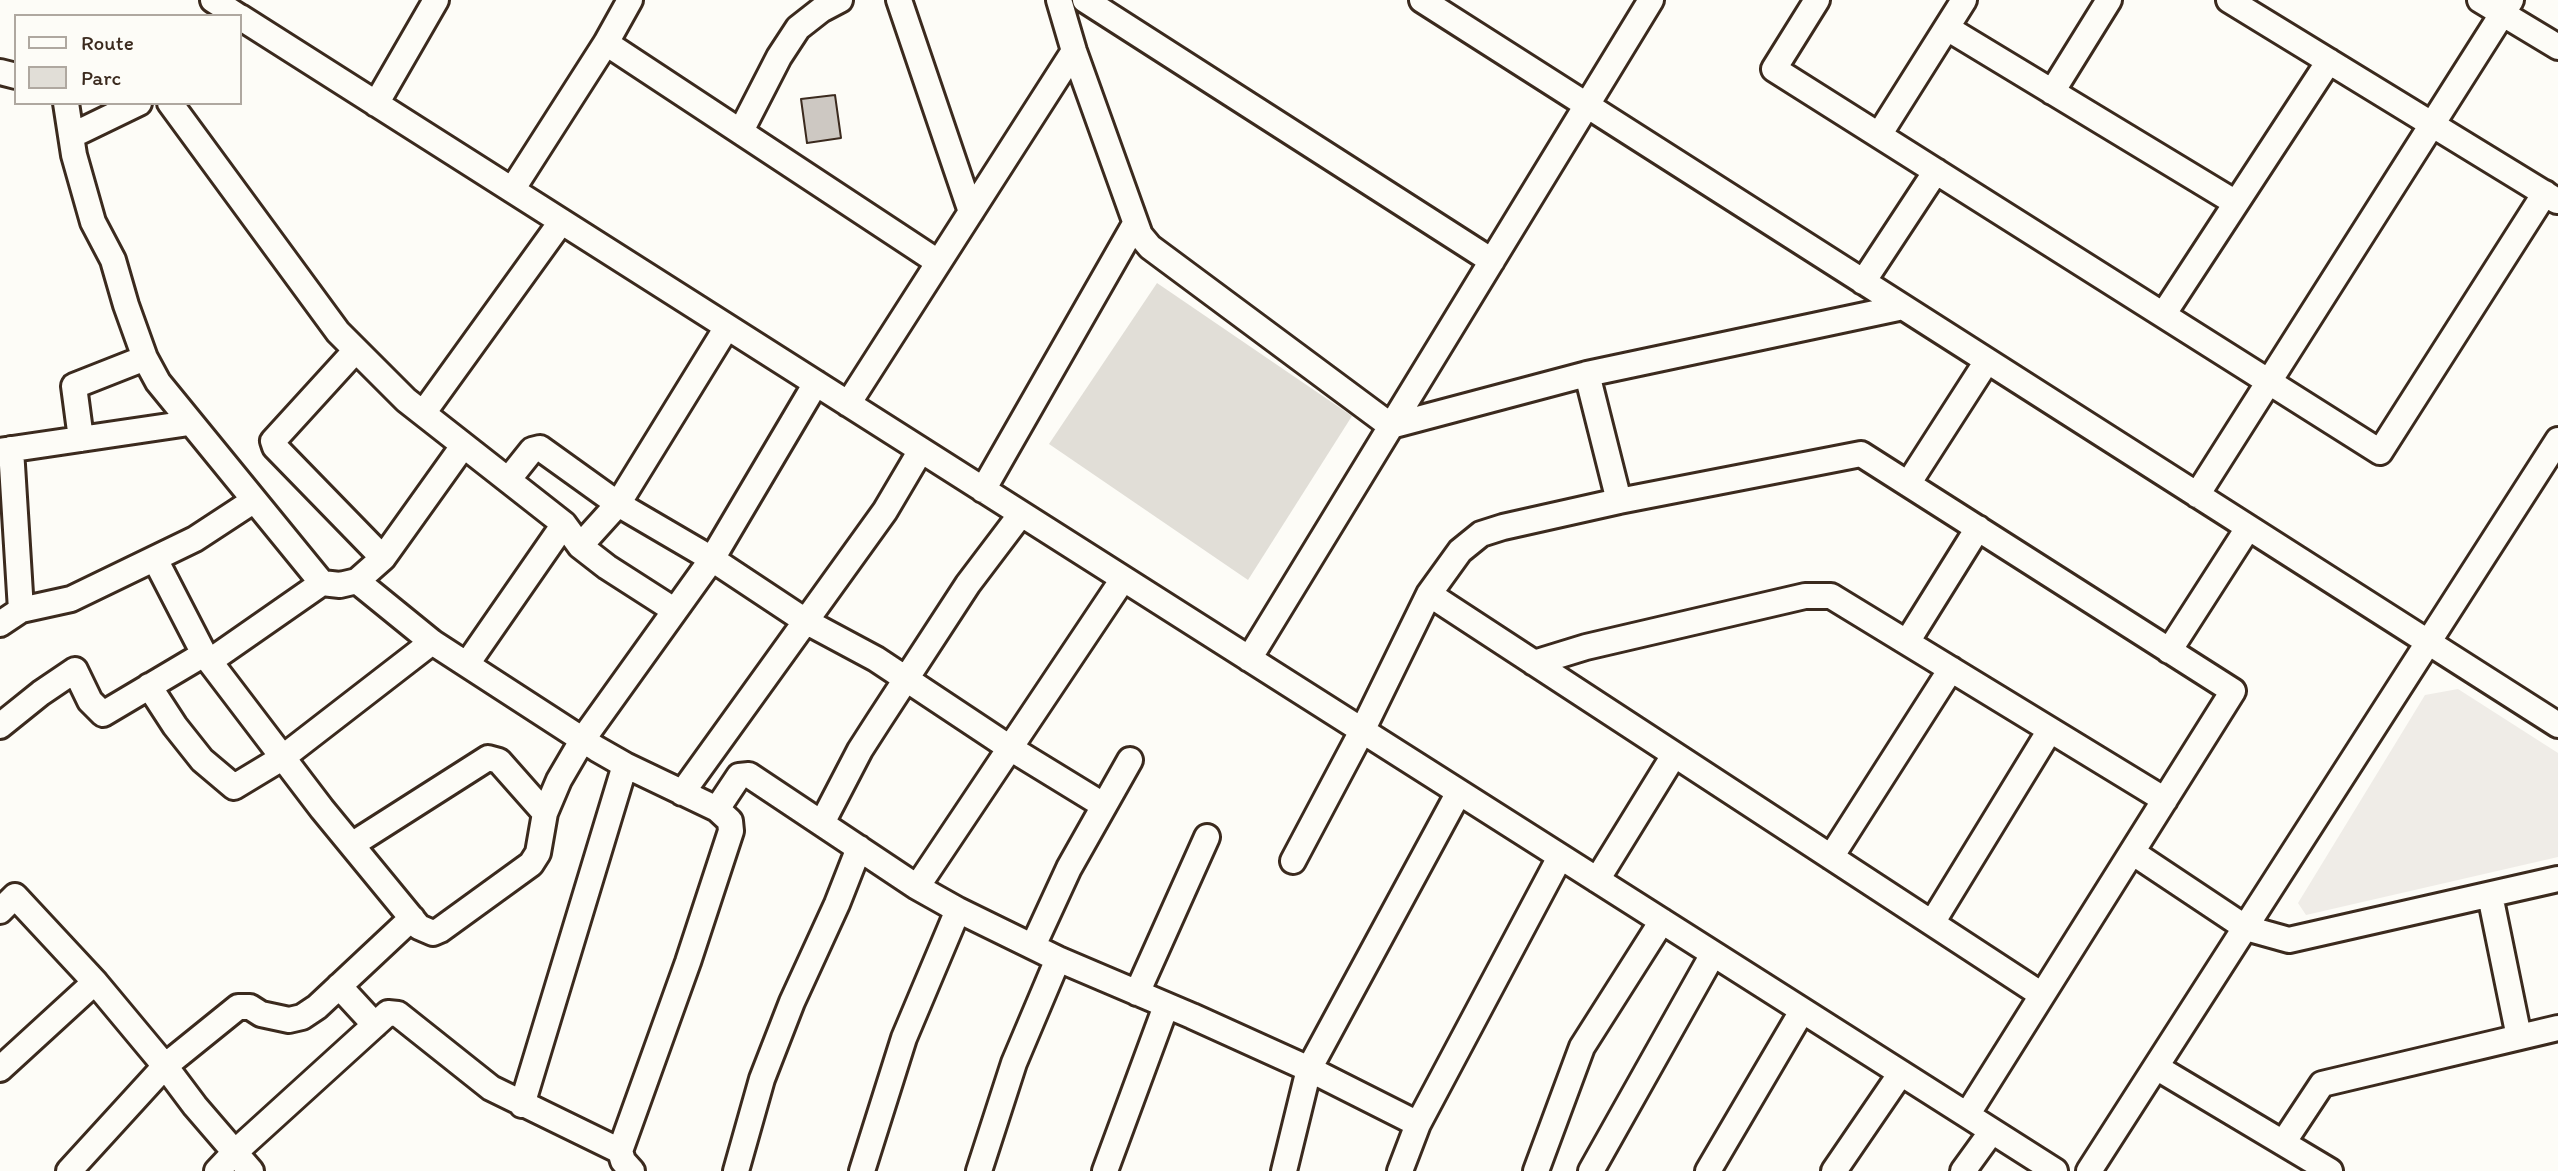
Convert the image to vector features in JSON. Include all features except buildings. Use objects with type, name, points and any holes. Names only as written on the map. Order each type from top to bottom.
[{"type":"street","points":[[376,104],[436,0]]},
{"type":"street","points":[[512,190],[606,43],[630,0]]},
{"type":"street","points":[[741,131],[779,57],[798,27],[840,0]]},
{"type":"street","points":[[899,0],[971,212]]},
{"type":"street","points":[[1059,0],[1074,51],[1135,225],[1150,247],[1391,426]]},
{"type":"street","points":[[1085,0],[1492,261]]},
{"type":"street","points":[[1422,0],[1447,7],[1587,106],[2558,725]]},
{"type":"street","points":[[1249,659],[1651,0]]},
{"type":"street","points":[[1817,0],[1774,69],[2380,452],[2551,197],[2229,0]]},
{"type":"street","points":[[1879,135],[1964,0]]},
{"type":"street","points":[[2052,92],[2109,0]]},
{"type":"street","points":[[2480,0],[2507,7],[2558,47]]},
{"type":"street","points":[[2197,495],[2507,7]]},
{"type":"street","points":[[242,21],[512,190],[2054,1171]]},
{"type":"street","points":[[1947,28],[2236,203]]},
{"type":"street","points":[[606,43],[938,262]]},
{"type":"street","points":[[848,404],[1074,51]]},
{"type":"street","points":[[2163,315],[2329,61]]},
{"type":"street","points":[[66,105],[74,155],[93,222],[113,260],[145,358],[158,382],[189,423],[322,583]]},
{"type":"street","points":[[73,135],[135,105]]},
{"type":"street","points":[[171,105],[338,332],[406,400],[564,524],[580,545],[607,567],[674,610]]},
{"type":"street","points":[[1863,282],[1936,171]]},
{"type":"street","points":[[424,412],[561,222]]},
{"type":"street","points":[[983,490],[1135,225]]},
{"type":"street","points":[[1391,426],[1587,374],[1903,307]]},
{"type":"street","points":[[580,545],[618,504],[727,327]]},
{"type":"street","points":[[356,350],[273,441],[275,447],[383,558]]},
{"type":"street","points":[[81,439],[74,386],[145,358]]},
{"type":"street","points":[[1908,484],[1987,361]]},
{"type":"street","points":[[1587,374],[1619,501]]},
{"type":"street","points":[[155,559],[207,658],[282,758],[412,918],[426,931],[433,933],[515,877],[538,853],[545,813],[559,780],[583,739],[712,559],[816,383]]},
{"type":"street","points":[[22,610],[5,450],[189,423]]},
{"type":"street","points":[[2089,1171],[2558,440]]},
{"type":"street","points":[[0,726],[75,670],[90,701],[103,714],[149,686],[207,658],[322,583],[340,585],[357,581],[383,558],[463,446]]},
{"type":"street","points":[[508,480],[532,450],[540,447],[618,504],[712,559],[807,622],[853,645],[1010,748],[1104,805]]},
{"type":"street","points":[[682,793],[807,622],[885,510],[921,450]]},
{"type":"street","points":[[1293,861],[1362,731],[1429,594],[1460,551],[1481,534],[1619,501],[1861,454],[2234,691],[1967,1115]]},
{"type":"street","points":[[0,624],[22,610],[71,599],[155,559],[195,539],[253,501]]},
{"type":"street","points":[[822,822],[860,750],[968,584],[1021,514]]},
{"type":"street","points":[[467,664],[564,524]]},
{"type":"street","points":[[1907,642],[1978,528]]},
{"type":"street","points":[[2169,651],[2248,528]]},
{"type":"street","points":[[917,887],[1123,579]]},
{"type":"street","points":[[225,1162],[388,1013],[398,1014],[479,1081],[628,1166],[688,962],[731,831],[730,821],[717,809],[625,765],[583,739],[432,642],[357,581]]},
{"type":"street","points":[[1429,594],[2042,995]]},
{"type":"street","points":[[1534,663],[1586,647],[1805,596],[1831,596],[2165,800]]},
{"type":"street","points":[[149,686],[175,726],[202,760],[234,788],[282,758],[432,642]]},
{"type":"street","points":[[1831,857],[1951,669]]},
{"type":"street","points":[[1932,923],[2050,730]]},
{"type":"street","points":[[1597,880],[1674,755]]},
{"type":"street","points":[[353,844],[488,758],[499,761],[545,813]]},
{"type":"street","points":[[1033,946],[1069,867],[1130,760]]},
{"type":"street","points":[[522,1105],[625,765]]},
{"type":"street","points":[[717,809],[735,780],[746,774],[958,911],[1058,959],[1309,1069],[1418,1124]]},
{"type":"street","points":[[1284,1171],[1309,1069],[1458,792]]},
{"type":"street","points":[[1137,993],[1207,837]]},
{"type":"street","points":[[736,1171],[756,1099],[792,1002],[837,904],[859,848]]},
{"type":"street","points":[[2132,852],[2246,928],[2289,940],[2558,880]]},
{"type":"street","points":[[1400,1171],[1418,1124],[1560,857]]},
{"type":"street","points":[[0,911],[15,895],[95,982],[165,1066],[225,1162],[251,1171]]},
{"type":"street","points":[[2490,895],[2519,1037]]},
{"type":"street","points":[[862,1171],[904,1038],[958,911]]},
{"type":"street","points":[[69,1171],[165,1066],[238,1007],[250,1007],[261,1014],[289,1020],[302,1017],[412,918]]},
{"type":"street","points":[[1536,1171],[1582,1047],[1662,921]]},
{"type":"street","points":[[1591,1171],[1713,954]]},
{"type":"street","points":[[979,1171],[1014,1063],[1058,959]]},
{"type":"street","points":[[0,1069],[95,982]]},
{"type":"street","points":[[339,986],[375,1024]]},
{"type":"street","points":[[1105,1171],[1166,1006]]},
{"type":"street","points":[[1708,1171],[1802,1010]]},
{"type":"street","points":[[2283,1143],[2322,1084],[2558,1028]]},
{"type":"street","points":[[2156,1067],[2330,1171]]},
{"type":"street","points":[[1835,1171],[1901,1073]]},
{"type":"street","points":[[1963,1171],[1992,1132]]},
{"type":"shaded area","points":[[2458,689],[2558,753],[2558,857],[2306,915],[2298,903],[2425,695]]},
{"type":"green space","points":[[1157,283],[1352,416],[1248,580],[1049,444]]}]
